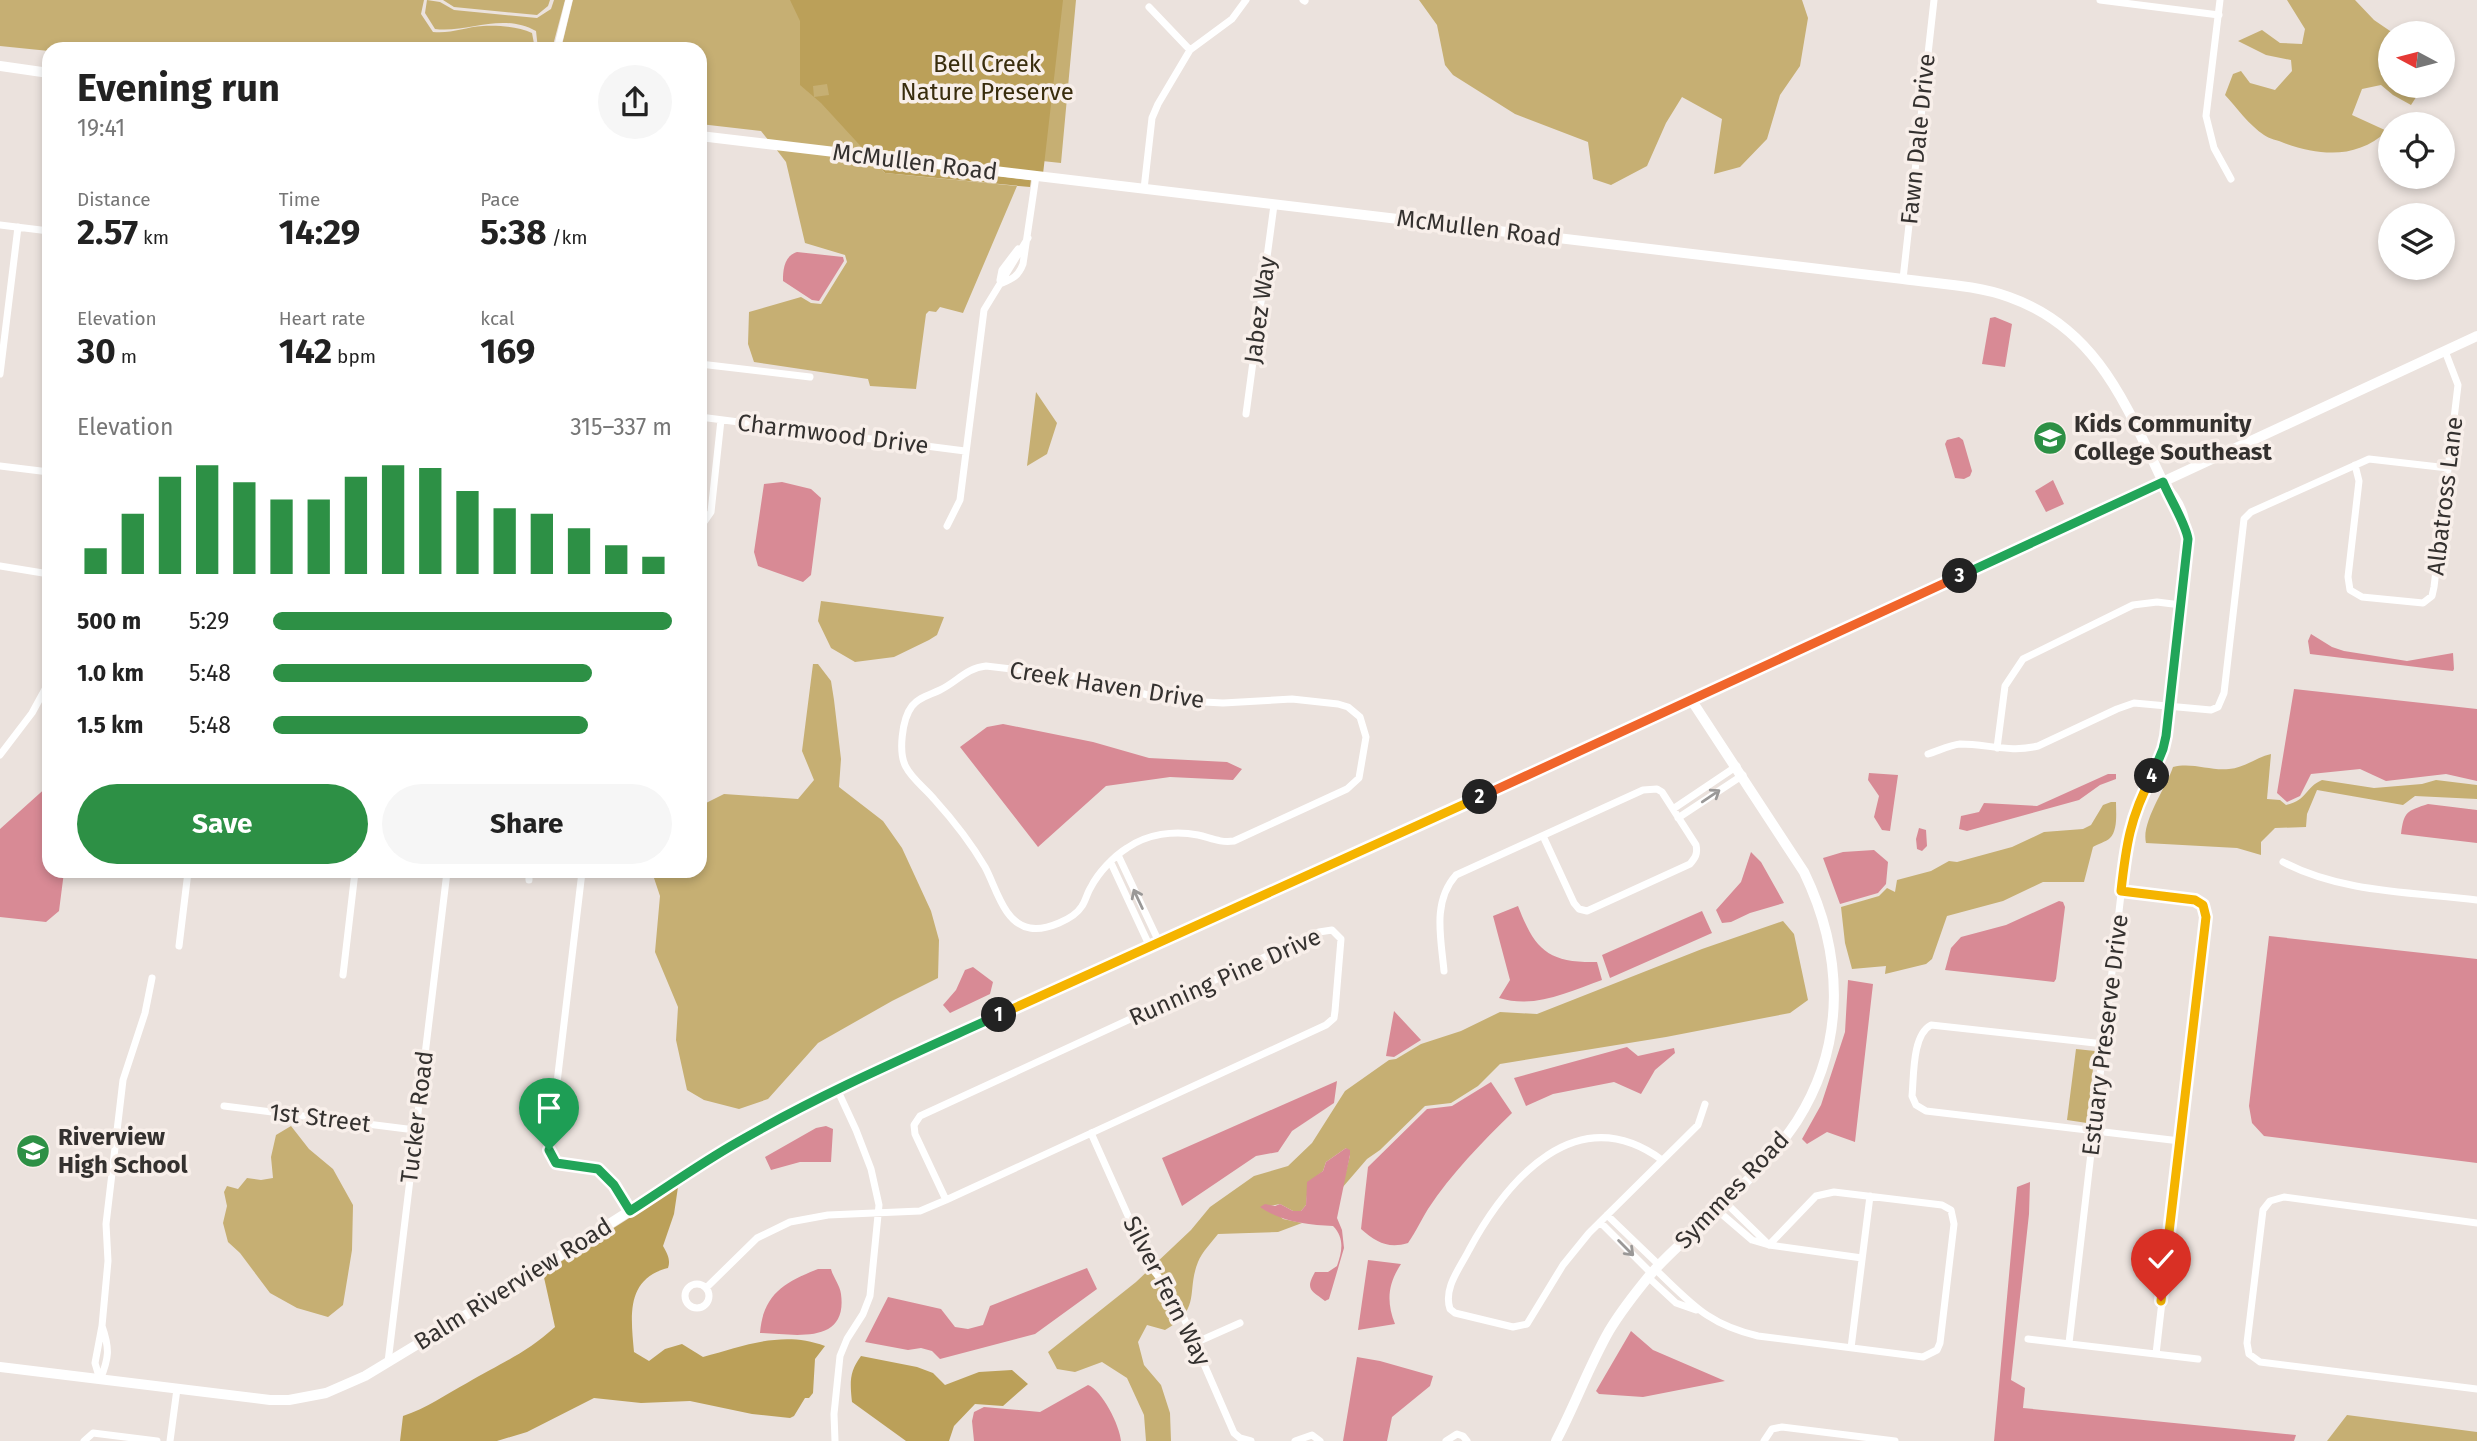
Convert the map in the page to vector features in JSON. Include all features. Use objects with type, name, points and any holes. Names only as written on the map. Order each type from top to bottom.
[{"type":"main road","name":"Balm Riverview Road","points":[[1628,730],[2477,336]]},
{"type":"main road","name":"Balm Riverview Road","points":[[0,1367],[251,1399],[298,1399],[345,1386],[388,1362],[738,1142],[837,1089],[1556,762]]},
{"type":"street","points":[[559,42],[569,0]]},
{"type":"street","points":[[1144,189],[1152,118],[1190,50],[1232,19],[1246,0]]},
{"type":"street","name":"Fawn Dale Drive","points":[[1903,279],[1934,0]]},
{"type":"street","points":[[2100,0],[2218,15]]},
{"type":"street","points":[[2220,0],[2206,116],[2214,148],[2231,179]]},
{"type":"street","points":[[1149,7],[1190,50]]},
{"type":"street","points":[[0,66],[42,72]]},
{"type":"street","points":[[0,73],[42,78]]},
{"type":"street","name":"McMullen Road","points":[[707,137],[1903,279],[2007,296],[2034,307],[2057,323],[2097,359],[2127,408],[2163,482]]},
{"type":"street","points":[[1000,284],[1018,275],[1023,264],[1036,176]]},
{"type":"street","name":"Jabez Way","points":[[1246,414],[1274,205]]},
{"type":"street","points":[[0,225],[42,230]]},
{"type":"street","points":[[0,374],[18,227]]},
{"type":"street","points":[[947,526],[960,500],[982,318],[986,304],[1000,284],[1002,270],[1028,238]]},
{"type":"street","name":"Albatross Lane","points":[[2355,465],[2359,481],[2348,585],[2354,594],[2361,597],[2417,604],[2428,600],[2434,587],[2458,385],[2445,351]]},
{"type":"street","points":[[707,365],[810,377]]},
{"type":"street","name":"Charmwood Drive","points":[[707,418],[965,451]]},
{"type":"street","points":[[707,518],[712,504],[721,420]]},
{"type":"street","points":[[1928,754],[1958,744],[2014,750],[2038,746],[2134,703],[2211,710],[2218,707],[2222,700],[2244,519],[2251,512],[2369,459],[2448,468]]},
{"type":"street","points":[[0,466],[42,471]]},
{"type":"street","name":"Estuary Preserve Drive","points":[[2069,1343],[2130,829],[2135,810],[2163,749],[2181,605],[2188,539],[2186,526],[2179,518],[2163,482]]},
{"type":"street","points":[[0,566],[42,573]]},
{"type":"street","points":[[1997,748],[2005,686],[2023,659],[2133,605],[2157,602],[2181,605]]},
{"type":"street","name":"Creek Haven Drive","points":[[986,666],[1082,677],[1166,700],[1223,703],[1292,699],[1338,704],[1356,712],[1360,718],[1366,737],[1362,769],[1359,778],[1347,789],[1234,841],[1220,841],[1187,833],[1158,835],[1135,843],[1111,863],[1093,882],[1083,905],[1073,915],[1041,928],[1024,927],[1016,922],[1006,911],[985,867],[957,827],[906,767],[902,751],[906,716],[912,706],[968,670],[986,666]]},
{"type":"street","points":[[0,755],[32,713],[42,695]]},
{"type":"street","name":"Symmes Road","points":[[1556,1441],[1609,1332],[1654,1271],[1721,1206],[1784,1139],[1807,1102],[1826,1054],[1834,1004],[1831,949],[1818,900],[1804,872],[1692,701]]},
{"type":"street","name":"Balm Riverview Road","points":[[1556,762],[1628,730]]},
{"type":"street","points":[[1673,809],[1740,771]]},
{"type":"street","points":[[1678,818],[1740,771]]},
{"type":"street","points":[[1444,971],[1440,934],[1441,905],[1446,886],[1456,875],[1643,790],[1657,789],[1673,809],[1696,845],[1695,858],[1690,864],[1587,911],[1579,909],[1574,903],[1543,836]]},
{"type":"street","points":[[1118,855],[1154,945]]},
{"type":"street","points":[[2283,862],[2332,883],[2477,900]]},
{"type":"street","points":[[1111,863],[1154,945]]},
{"type":"street","points":[[179,946],[187,878]]},
{"type":"street","points":[[343,975],[354,878]]},
{"type":"street","name":"Tucker Road","points":[[388,1362],[446,878]]},
{"type":"street","points":[[581,878],[549,1150],[556,1163],[598,1169],[607,1175],[630,1211]]},
{"type":"street","points":[[2121,891],[2195,900],[2205,909],[2155,1354]]},
{"type":"street","name":"Running Pine Drive","points":[[706,1288],[743,1249],[777,1227],[807,1217],[920,1211],[946,1200],[1326,1025],[1334,1018],[1335,1011],[1342,945],[1337,934],[1332,930],[1319,932],[920,1116],[914,1125],[915,1134],[946,1200]]},
{"type":"street","points":[[100,1380],[107,1364],[109,1345],[102,1326],[108,1261],[106,1224],[123,1080],[145,1013],[152,978]]},
{"type":"street","points":[[2104,1044],[1931,1025],[1919,1037],[1912,1096],[1916,1105],[1926,1111],[2180,1140]]},
{"type":"street","points":[[835,1441],[834,1414],[841,1356],[870,1296],[879,1214],[871,1169],[837,1089]]},
{"type":"street","points":[[1662,1160],[1632,1143],[1613,1139],[1583,1139],[1555,1149],[1518,1180],[1479,1234],[1448,1290],[1450,1309],[1455,1313],[1513,1327],[1527,1324],[1563,1265],[1600,1222],[1698,1125],[1706,1104]]},
{"type":"street","name":"1st Street","points":[[224,1106],[415,1130]]},
{"type":"street","name":"Silver Fern Way","points":[[1091,1133],[1151,1267],[1176,1300],[1234,1433],[1251,1441]]},
{"type":"street","points":[[1600,1222],[1700,1312],[1716,1322],[1748,1334],[1851,1348],[1923,1356],[1937,1350],[1954,1224],[1951,1210],[1942,1205],[1834,1192],[1816,1196],[1769,1245]]},
{"type":"street","points":[[1851,1348],[1870,1196]]},
{"type":"street","points":[[2477,1223],[2284,1197],[2270,1201],[2263,1210],[2247,1343],[2249,1354],[2260,1362],[2477,1389]]},
{"type":"street","points":[[1721,1206],[1769,1245],[1862,1258]]},
{"type":"street","points":[[1607,1215],[1654,1271]]},
{"type":"street","points":[[1195,1343],[1240,1323]]},
{"type":"street","points":[[2028,1339],[2198,1359]]},
{"type":"street","points":[[170,1441],[177,1389]]},
{"type":"street","points":[[1764,1441],[1772,1429],[1782,1427],[1895,1441]]},
{"type":"street","points":[[84,1441],[93,1433],[157,1441]]},
{"type":"street","points":[[1446,1441],[1457,1434],[1467,1441]]},
{"type":"street","points":[[1295,1441],[1312,1435],[1321,1441]]},
{"type":"green space","points":[[0,0],[424,0],[421,14],[433,32],[502,26],[532,33],[534,42],[42,42],[42,50],[0,46]]},
{"type":"green space","points":[[427,0],[440,2],[454,10],[537,18],[551,9],[554,0],[565,0],[554,42],[537,42],[536,31],[510,23],[435,29],[425,13]]},
{"type":"green space","points":[[443,0],[550,0],[548,6],[537,15],[454,7]]},
{"type":"green space","name":"Bell Creek Nature Preserve","points":[[573,0],[1076,0],[1061,163],[857,141],[867,153],[769,141],[761,131],[707,125],[707,42],[563,42]]},
{"type":"green space","name":"Bell Creek Nature Preserve","points":[[790,0],[1063,0],[1043,174],[867,153],[821,103],[814,97],[800,85],[800,21]],"holes":[[[827,84],[829,95],[814,97],[813,86]]]},
{"type":"green space","points":[[1419,0],[1802,0],[1808,18],[1800,66],[1780,95],[1767,139],[1740,167],[1714,174],[1722,119],[1682,97],[1666,123],[1647,166],[1611,185],[1593,179],[1588,142],[1515,114],[1453,75],[1445,65],[1437,25]]},
{"type":"green space","points":[[2287,0],[2355,0],[2378,23],[2378,86],[2362,89],[2352,115],[2378,127],[2378,138],[2363,147],[2338,152],[2311,151],[2271,138],[2248,121],[2225,95],[2233,74],[2241,71],[2250,83],[2275,90],[2292,71],[2291,60],[2266,55],[2238,41],[2262,30],[2280,43],[2302,44],[2305,29]]},
{"type":"green space","points":[[2398,98],[2416,98],[2411,105]]},
{"type":"green space","points":[[776,149],[874,161],[885,173],[1017,186],[963,313],[940,307],[936,312],[929,311],[926,314],[916,389],[870,386],[868,379],[754,362],[748,344],[749,312],[801,297],[811,303],[821,304],[847,262],[845,255],[805,243],[786,162]]},
{"type":"green space","points":[[874,161],[1031,180],[1030,187],[885,173]]},
{"type":"green space","points":[[1036,392],[1057,423],[1047,454],[1027,466]]},
{"type":"green space","points":[[821,601],[944,617],[937,635],[929,640],[894,657],[855,662],[831,648],[818,621]]},
{"type":"green space","points":[[813,664],[818,664],[831,681],[841,759],[839,787],[883,821],[902,848],[931,911],[939,940],[938,978],[818,1043],[768,1099],[739,1109],[704,1100],[687,1090],[676,1040],[678,1007],[655,952],[660,896],[654,878],[707,878],[707,802],[724,794],[798,799],[814,780],[802,751]]},
{"type":"green space","points":[[2271,754],[2267,799],[2280,800],[2286,805],[2299,800],[2322,780],[2374,788],[2422,784],[2436,780],[2477,785],[2477,799],[2415,796],[2403,805],[2317,790],[2307,814],[2306,827],[2275,828],[2261,842],[2261,855],[2237,848],[2146,843],[2145,835],[2150,815],[2173,767],[2187,765],[2229,769]]},
{"type":"green space","points":[[2116,802],[2113,835],[2093,847],[2084,882],[2043,882],[2003,901],[1947,916],[1932,959],[1926,964],[1885,974],[1886,966],[1852,969],[1845,943],[1841,907],[1879,896],[1887,888],[1895,892],[1897,880],[1931,871],[1949,861],[1957,862],[2012,847],[2044,832],[2083,829],[2091,825],[2103,805]]},
{"type":"green space","points":[[1783,921],[1794,934],[1808,1000],[1790,1013],[1666,1037],[1500,1064],[1478,1086],[1451,1103],[1425,1106],[1380,1150],[1367,1159],[1342,1188],[1350,1155],[1346,1148],[1326,1162],[1323,1171],[1309,1182],[1306,1205],[1301,1211],[1293,1211],[1280,1204],[1270,1206],[1283,1219],[1302,1223],[1278,1232],[1218,1234],[1198,1262],[1189,1307],[1184,1315],[1165,1330],[1147,1325],[1138,1342],[1144,1365],[1161,1385],[1170,1413],[1171,1441],[1146,1441],[1144,1415],[1127,1378],[1102,1362],[1075,1372],[1057,1369],[1048,1352],[1136,1282],[1191,1230],[1210,1207],[1254,1176],[1288,1166],[1312,1143],[1345,1091],[1389,1060],[1500,1012],[1537,1014],[1702,949]]},
{"type":"green space","points":[[2076,1049],[2095,1051],[2087,1123],[2067,1120]]},
{"type":"green space","points":[[291,1126],[309,1149],[333,1169],[353,1205],[352,1250],[343,1305],[328,1317],[297,1308],[270,1293],[240,1253],[228,1242],[223,1223],[227,1206],[224,1192],[227,1186],[238,1189],[247,1178],[273,1178],[271,1157],[276,1135]]},
{"type":"green space","points":[[678,1187],[674,1214],[663,1246],[669,1259],[668,1268],[654,1273],[644,1281],[634,1301],[634,1352],[649,1361],[665,1349],[682,1344],[703,1357],[763,1341],[794,1339],[825,1346],[815,1359],[813,1393],[809,1398],[805,1398],[794,1416],[790,1418],[752,1414],[690,1401],[641,1403],[594,1398],[527,1432],[497,1441],[400,1441],[403,1416],[512,1358],[555,1327],[543,1273]]},
{"type":"green space","points":[[861,1356],[917,1367],[933,1373],[945,1385],[979,1372],[1012,1370],[1028,1384],[1003,1406],[975,1404],[954,1426],[949,1441],[906,1441],[852,1402],[851,1378]]},
{"type":"green space","points":[[2347,1415],[2477,1432],[2477,1441],[2327,1441]]},
{"type":"shaded area","points":[[797,252],[843,257],[844,261],[819,301],[812,300],[783,281],[787,260]]},
{"type":"shaded area","points":[[1995,317],[2012,324],[2005,367],[1982,364],[1990,318]]},
{"type":"shaded area","points":[[1959,437],[1963,440],[1972,471],[1970,476],[1964,479],[1955,478],[1945,444],[1947,440]]},
{"type":"shaded area","points":[[2053,480],[2064,504],[2046,512],[2035,491]]},
{"type":"shaded area","points":[[782,482],[811,489],[821,498],[811,575],[803,582],[758,566],[754,552],[764,484]]},
{"type":"shaded area","points":[[2311,634],[2344,651],[2407,661],[2453,653],[2454,669],[2433,669],[2310,654],[2308,641]]},
{"type":"shaded area","points":[[2294,689],[2477,709],[2477,781],[2446,774],[2386,781],[2360,769],[2311,774],[2300,796],[2287,802],[2277,793]]},
{"type":"shaded area","points":[[1003,724],[1093,742],[1149,758],[1227,762],[1242,769],[1233,780],[1170,777],[1106,786],[1038,847],[960,747],[987,727]]},
{"type":"shaded area","points":[[1869,773],[1898,775],[1890,831],[1882,830],[1874,817],[1879,796],[1868,780]]},
{"type":"shaded area","points":[[2108,774],[2116,774],[2116,779],[2100,785],[2079,800],[1967,831],[1959,829],[1961,816],[1979,812],[1984,803],[2037,806]]},
{"type":"shaded area","points":[[42,791],[42,878],[63,878],[59,911],[46,922],[0,917],[0,829]]},
{"type":"shaded area","points":[[2428,804],[2477,810],[2477,843],[2401,834],[2405,816],[2415,808]]},
{"type":"shaded area","points":[[1919,828],[1926,830],[1927,846],[1922,851],[1917,849]]},
{"type":"shaded area","points":[[1874,850],[1888,862],[1886,884],[1878,893],[1840,904],[1823,858],[1843,852]]},
{"type":"shaded area","points":[[1751,852],[1761,862],[1784,903],[1722,923],[1716,910],[1741,882]]},
{"type":"shaded area","points":[[2059,901],[2063,902],[2065,907],[2054,982],[1945,970],[1951,948],[1961,937],[2006,925]]},
{"type":"shaded area","points":[[1518,906],[1531,933],[1546,951],[1566,960],[1597,962],[1602,980],[1551,998],[1526,1002],[1499,998],[1510,980],[1493,916]]},
{"type":"shaded area","points":[[1702,911],[1712,933],[1610,978],[1602,955]]},
{"type":"shaded area","points":[[2269,936],[2477,959],[2477,1163],[2264,1136],[2252,1123],[2249,1106]]},
{"type":"shaded area","points":[[973,967],[993,982],[990,994],[950,1013],[943,1005],[956,990],[965,970]]},
{"type":"shaded area","points":[[1848,980],[1873,984],[1855,1142],[1827,1132],[1807,1144],[1802,1139],[1821,1105],[1845,1032]]},
{"type":"shaded area","points":[[1394,1011],[1421,1040],[1394,1057],[1386,1056]]},
{"type":"shaded area","points":[[1627,1047],[1638,1056],[1674,1048],[1675,1053],[1655,1070],[1641,1094],[1614,1082],[1553,1094],[1526,1106],[1514,1078]]},
{"type":"shaded area","points":[[1337,1081],[1334,1103],[1292,1131],[1278,1152],[1256,1156],[1182,1206],[1162,1158]]},
{"type":"shaded area","points":[[1491,1082],[1512,1113],[1447,1183],[1408,1243],[1383,1243],[1361,1229],[1368,1167],[1427,1109],[1452,1106]]},
{"type":"shaded area","points":[[826,1126],[833,1129],[831,1162],[800,1162],[771,1170],[765,1157],[816,1128]]},
{"type":"shaded area","points":[[1346,1148],[1350,1150],[1350,1155],[1337,1218],[1342,1230],[1344,1248],[1329,1299],[1325,1301],[1313,1292],[1310,1283],[1315,1272],[1328,1272],[1337,1266],[1341,1245],[1337,1231],[1333,1226],[1304,1224],[1286,1219],[1260,1207],[1265,1204],[1280,1204],[1293,1211],[1301,1211],[1306,1205],[1307,1182],[1323,1171],[1326,1162]]},
{"type":"shaded area","points":[[2030,1182],[2011,1380],[2025,1388],[2023,1408],[2296,1435],[2294,1441],[1994,1441],[2017,1187]]},
{"type":"shaded area","points":[[1368,1260],[1401,1264],[1393,1279],[1390,1293],[1390,1308],[1395,1324],[1358,1330]]},
{"type":"shaded area","points":[[1087,1268],[1097,1289],[1035,1334],[940,1359],[932,1351],[921,1348],[908,1350],[865,1342],[888,1297],[941,1309],[955,1327],[968,1329],[983,1325],[990,1306]]},
{"type":"shaded area","points":[[818,1269],[831,1269],[839,1287],[841,1311],[836,1322],[816,1333],[760,1333],[766,1308],[778,1291],[795,1279]]},
{"type":"shaded area","points":[[1631,1331],[1653,1350],[1725,1381],[1643,1397],[1599,1394],[1596,1391]]},
{"type":"shaded area","points":[[1357,1357],[1433,1376],[1430,1386],[1392,1417],[1387,1441],[1343,1441]]},
{"type":"shaded area","points":[[1088,1385],[1099,1394],[1109,1409],[1121,1441],[974,1441],[974,1412],[984,1407],[1040,1412]]},
{"type":"place","name":"Kids Community College Southeast","points":[[2050,438]]},
{"type":"place","name":"Riverview High School","points":[[33,1151]]},
{"type":"route","points":[[549,1150],[556,1163],[598,1169],[607,1175],[630,1211],[738,1142],[837,1089],[1692,701],[2163,482],[2179,518],[2186,526],[2188,539],[2185,569],[2166,736],[2157,766],[2135,810],[2121,891],[2195,900],[2203,905],[2206,917],[2161,1301]]}]
